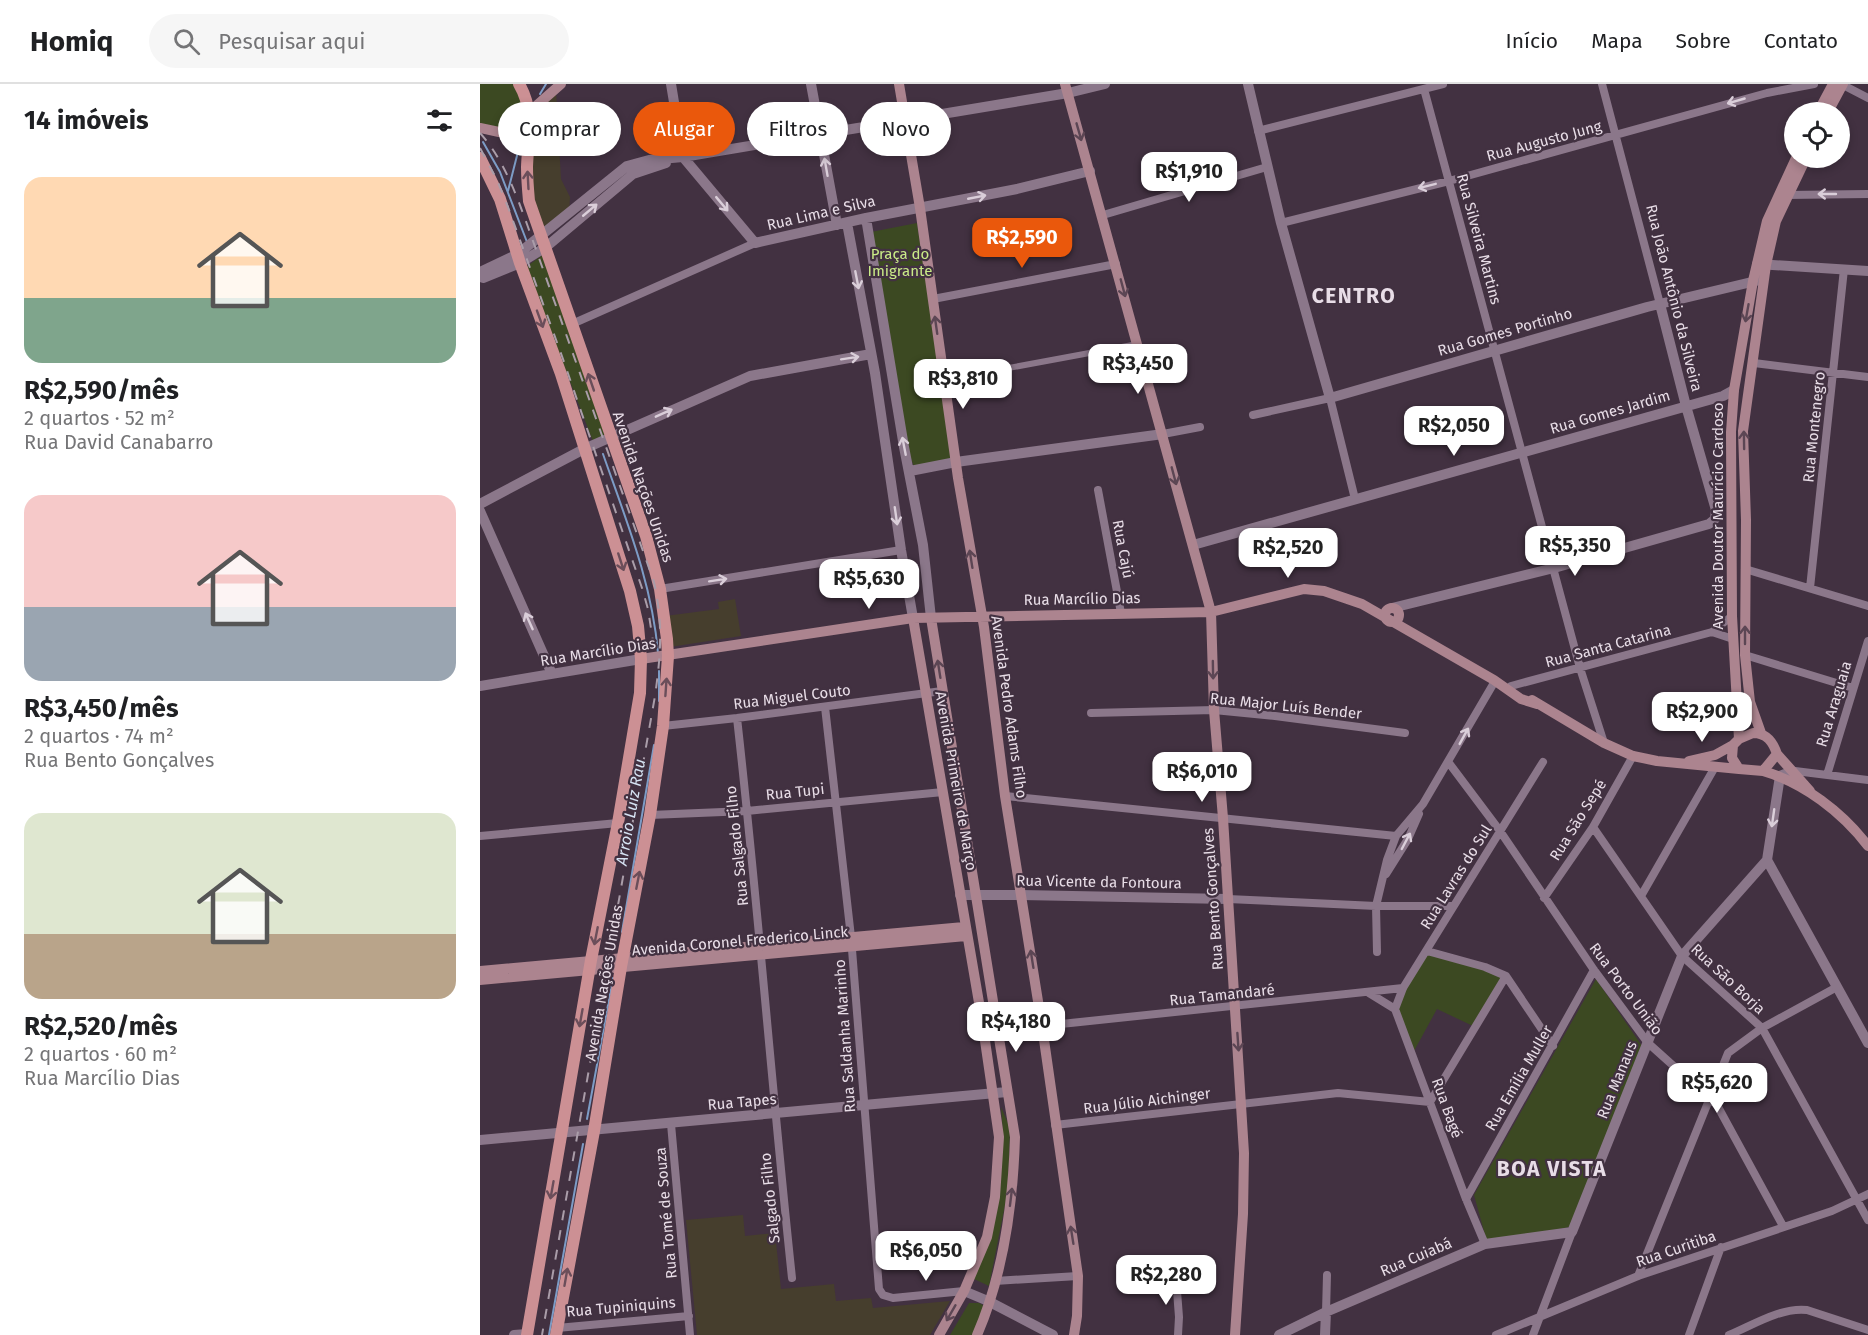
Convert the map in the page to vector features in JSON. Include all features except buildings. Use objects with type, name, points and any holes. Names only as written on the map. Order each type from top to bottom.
[{"type":"main road","name":"Avenida Nações Unidas","points":[[519,84],[527,102]]},
{"type":"main road","points":[[542,102],[561,84]]},
{"type":"main road","name":"Avenida Pedro Adams Filho","points":[[899,84],[902,102]]},
{"type":"main road","points":[[1826,102],[1840,84]]},
{"type":"main road","points":[[1832,102],[1840,84]]},
{"type":"main road","name":"Rua Bento Gonçalves","points":[[1067,89],[1211,612],[1214,710],[1242,1103],[1244,1203],[1235,1335]]},
{"type":"main road","points":[[480,128],[498,132]]},
{"type":"main road","name":"Avenida Nações Unidas","points":[[528,156],[529,201],[646,536],[660,589],[668,656],[663,726],[650,815],[556,1332]]},
{"type":"main road","name":"Avenida Pedro Adams Filho","points":[[912,156],[956,462],[982,617],[1005,796],[1022,894],[1078,1276],[1074,1335]]},
{"type":"main road","name":"Avenida Nações Unidas","points":[[480,158],[500,199],[519,259],[561,374],[630,591],[638,626],[641,660],[640,693],[618,823],[590,965],[527,1334]]},
{"type":"main road","name":"Avenida Doutor Maurício Cardoso","points":[[1736,742],[1732,616],[1731,432],[1734,390],[1753,281],[1761,265],[1792,168]]},
{"type":"main road","name":"Avenida Doutor Maurício Cardoso","points":[[1783,195],[1800,168]]},
{"type":"main road","name":"Avenida Doutor Maurício Cardoso","points":[[1761,265],[1764,279],[1743,431],[1746,520],[1745,655],[1750,702],[1761,733]]},
{"type":"main road","name":"Rua Marcílio Dias","points":[[641,660],[913,618],[1211,612],[1304,590],[1324,591],[1394,614],[1416,636],[1495,681],[1521,699],[1537,704]]},
{"type":"main road","name":"Avenida Primeiro de Março","points":[[913,618],[982,1020],[999,1137],[994,1197],[987,1237],[964,1291],[939,1335]]},
{"type":"main road","name":"Avenida Primeiro de Março","points":[[931,618],[1015,1137],[1015,1161],[1006,1238],[991,1302],[976,1335]]},
{"type":"main road","name":"Rua Marcílio Dias","points":[[1495,681],[1511,686],[1604,743],[1633,756],[1738,769]]},
{"type":"main road","points":[[1814,796],[1795,771],[1778,754],[1770,739],[1761,733],[1753,733],[1736,742],[1732,758],[1738,769],[1763,771],[1780,776],[1814,796],[1842,818],[1868,846]]},
{"type":"main road","name":"Rua Marcílio Dias","points":[[1680,763],[1715,754],[1736,742]]},
{"type":"main road","points":[[1763,771],[1778,754]]},
{"type":"main road","name":"Avenida Coronel Frederico Linck","points":[[480,971],[590,965],[965,931]]},
{"type":"main road","name":"Avenida Coronel Frederico Linck","points":[[480,980],[590,965]]},
{"type":"street","points":[[671,84],[683,157],[755,243]]},
{"type":"street","name":"Avenida Primeiro de Março","points":[[811,84],[814,102]]},
{"type":"street","points":[[951,111],[1105,84]]},
{"type":"street","points":[[1248,84],[1281,223],[1330,398],[1355,499]]},
{"type":"street","points":[[1258,131],[1443,84]]},
{"type":"street","name":"Rua João Antônio da Silveira","points":[[1554,568],[1708,524],[1714,519],[1716,510],[1686,406],[1602,84]]},
{"type":"street","name":"Rua Augusto Jung","points":[[1281,223],[1449,181],[1616,135],[1766,88],[1814,84]]},
{"type":"street","points":[[1840,84],[1868,98]]},
{"type":"street","name":"Rua Silveira Martins","points":[[1424,90],[1580,668],[1604,743]]},
{"type":"street","points":[[480,279],[519,259],[544,242],[627,166],[649,160],[683,157],[747,146]]},
{"type":"street","name":"Avenida Primeiro de Março","points":[[826,156],[871,354],[913,618]]},
{"type":"street","points":[[1103,215],[1268,167]]},
{"type":"street","name":"Rua Lima e Silva","points":[[572,324],[755,243],[866,218],[1017,189],[1090,171]]},
{"type":"street","points":[[1783,195],[1868,194]]},
{"type":"street","name":"Avenida Primeiro de Março","points":[[866,218],[923,544],[931,618]]},
{"type":"street","points":[[480,272],[519,259]]},
{"type":"street","points":[[933,300],[1116,264]]},
{"type":"street","points":[[1761,265],[1868,271]]},
{"type":"street","name":"Rua Montenegro","points":[[1810,588],[1844,269]]},
{"type":"street","name":"Rua Gomes Portinho","points":[[1253,415],[1330,398],[1660,304],[1764,279]]},
{"type":"street","points":[[944,380],[1138,344]]},
{"type":"street","points":[[480,504],[584,449],[750,376],[871,354]]},
{"type":"street","points":[[1754,363],[1868,377]]},
{"type":"street","name":"Rua Gomes Jardim","points":[[1193,545],[1724,396],[1734,390]]},
{"type":"street","points":[[1724,396],[1733,411]]},
{"type":"street","points":[[910,471],[956,462],[1200,427]]},
{"type":"street","name":"Rua Cajú","points":[[1098,490],[1121,613]]},
{"type":"street","points":[[480,511],[552,674]]},
{"type":"street","points":[[660,589],[901,550]]},
{"type":"street","points":[[1394,614],[1417,603],[1554,568]]},
{"type":"street","points":[[1744,569],[1868,606]]},
{"type":"street","name":"Rua Santa Catarina","points":[[1511,686],[1712,632],[1732,616]]},
{"type":"street","points":[[1712,632],[1733,639]]},
{"type":"street","name":"Rua Araguaia","points":[[1827,775],[1868,641]]},
{"type":"street","points":[[1745,655],[1853,688]]},
{"type":"street","name":"Rua Marcílio Dias","points":[[480,686],[641,660]]},
{"type":"street","points":[[1377,952],[1376,906],[1387,860],[1396,836],[1423,804],[1495,681]]},
{"type":"street","name":"Rua Miguel Couto","points":[[663,726],[942,691]]},
{"type":"street","name":"Rua Saldanha Marinho","points":[[825,707],[851,941],[881,1293],[893,1298],[964,1291]]},
{"type":"street","name":"Rua Major Luís Bender","points":[[1091,713],[1214,710],[1405,733]]},
{"type":"street","name":"Rua Salgado Filho","points":[[737,718],[775,1114]]},
{"type":"street","name":"Rua São Sepé","points":[[1544,898],[1593,827],[1633,756]]},
{"type":"street","name":"Rua Porto União","points":[[1449,762],[1500,831],[1594,970],[1648,1043],[1717,1104],[1783,1226]]},
{"type":"street","name":"Rua Lavras do Sul","points":[[1395,1009],[1403,988],[1543,762]]},
{"type":"street","points":[[1641,897],[1715,767]]},
{"type":"street","points":[[1868,780],[1795,771],[1780,776],[1767,860],[1868,1043]]},
{"type":"street","name":"Rua Tupi","points":[[650,815],[747,811],[943,792]]},
{"type":"street","points":[[1005,796],[1396,836]]},
{"type":"street","points":[[1384,876],[1408,839],[1423,804]]},
{"type":"street","points":[[480,836],[618,823]]},
{"type":"street","name":"Rua São Borja","points":[[1593,827],[1682,957],[1762,1028],[1868,1220]]},
{"type":"street","name":"Rua Manaus","points":[[1533,1335],[1682,957],[1767,860]]},
{"type":"street","name":"Rua Vicente da Fontoura","points":[[960,895],[1022,894],[1228,899],[1376,906],[1453,906]]},
{"type":"street","points":[[1426,951],[1485,967],[1506,976],[1553,1046]]},
{"type":"street","name":"Rua Emília Muller","points":[[1466,1199],[1594,970]]},
{"type":"street","points":[[1430,1102],[1506,976]]},
{"type":"street","points":[[1638,1276],[1728,1053],[1762,1028],[1837,987]]},
{"type":"street","name":"Rua Tamandaré","points":[[1042,1026],[1403,988]]},
{"type":"street","points":[[1369,993],[1395,1009]]},
{"type":"street","name":"Rua Bagé","points":[[1395,1009],[1485,1244]]},
{"type":"street","name":"Rua Tapes","points":[[480,1140],[1007,1092]]},
{"type":"street","name":"Rua Júlio Aichinger","points":[[1055,1125],[1338,1093],[1430,1102]]},
{"type":"street","name":"Salgado Filho","points":[[775,1114],[792,1278]]},
{"type":"street","name":"Rua Tomé de Souza","points":[[671,1124],[690,1335]]},
{"type":"street","name":"Rua Curitiba","points":[[1496,1335],[1638,1276],[1832,1211],[1868,1194]]},
{"type":"street","name":"Rua Cuiabá","points":[[1279,1335],[1326,1312],[1485,1244],[1572,1232]]},
{"type":"street","points":[[1689,1335],[1721,1247]]},
{"type":"street","points":[[1324,1335],[1327,1275]]},
{"type":"street","points":[[995,1281],[1078,1276]]},
{"type":"street","points":[[1176,1278],[1178,1335]]},
{"type":"street","points":[[964,1291],[991,1302],[1053,1335]]},
{"type":"street","points":[[1729,1335],[1786,1311],[1800,1309],[1868,1330]]},
{"type":"street","name":"Rua Tupiniquins","points":[[556,1332],[689,1316]]},
{"type":"street","points":[[514,1335],[527,1334]]},
{"type":"shaded area","points":[[556,90],[557,102],[542,102]]},
{"type":"shaded area","points":[[528,156],[560,156],[561,179],[570,197],[569,214],[542,236],[527,166]]},
{"type":"shaded area","points":[[735,599],[741,636],[670,647],[665,616],[719,609],[718,602]]},
{"type":"shaded area","points":[[743,1215],[745,1236],[775,1233],[781,1289],[834,1284],[836,1301],[871,1298],[873,1308],[950,1301],[930,1335],[697,1335],[686,1220]]},
{"type":"green space","points":[[480,84],[519,84],[526,102],[498,102],[498,129],[480,128]]},
{"type":"green space","name":"Praça do Imigrante","points":[[917,223],[953,460],[914,467],[907,447],[871,232]]},
{"type":"green space","points":[[544,254],[606,438],[594,444],[526,267]]},
{"type":"green space","points":[[1428,953],[1484,969],[1502,977],[1473,1026],[1437,1009],[1414,1051],[1398,1009],[1406,989]]},
{"type":"green space","points":[[1596,979],[1642,1046],[1570,1227],[1487,1242],[1474,1195]]},
{"type":"green space","points":[[1001,1107],[1010,1128],[1008,1190],[989,1286],[974,1279],[1003,1134]]},
{"type":"green space","points":[[969,1303],[979,1303],[986,1307],[974,1335],[950,1335]]},
{"type":"waterway","points":[[540,94],[546,84]]},
{"type":"waterway","name":"Arroio Luiz Rau","points":[[483,142],[500,172],[527,242]]},
{"type":"waterway","points":[[508,191],[517,156]]},
{"type":"waterway","name":"Arroio Luiz Rau","points":[[603,454],[644,577],[658,653]]},
{"type":"waterway","name":"Arroio Luiz Rau","points":[[659,671],[659,701]]},
{"type":"waterway","name":"Arroio Luiz Rau","points":[[622,932],[654,745]]},
{"type":"waterway","name":"Arroio Luiz Rau","points":[[587,1119],[613,978]]},
{"type":"waterway","name":"Arroio Luiz Rau","points":[[549,1335],[583,1144]]},
{"type":"railway","points":[[480,133],[496,154],[514,190],[654,582],[660,625],[660,652],[655,696],[542,1335]]},
{"type":"railway","points":[[480,148],[508,207],[563,359],[642,588],[654,648]]},
{"type":"district","name":"CENTRO","points":[[1354,296]]},
{"type":"district","name":"BOA VISTA","points":[[1552,1169]]}]
